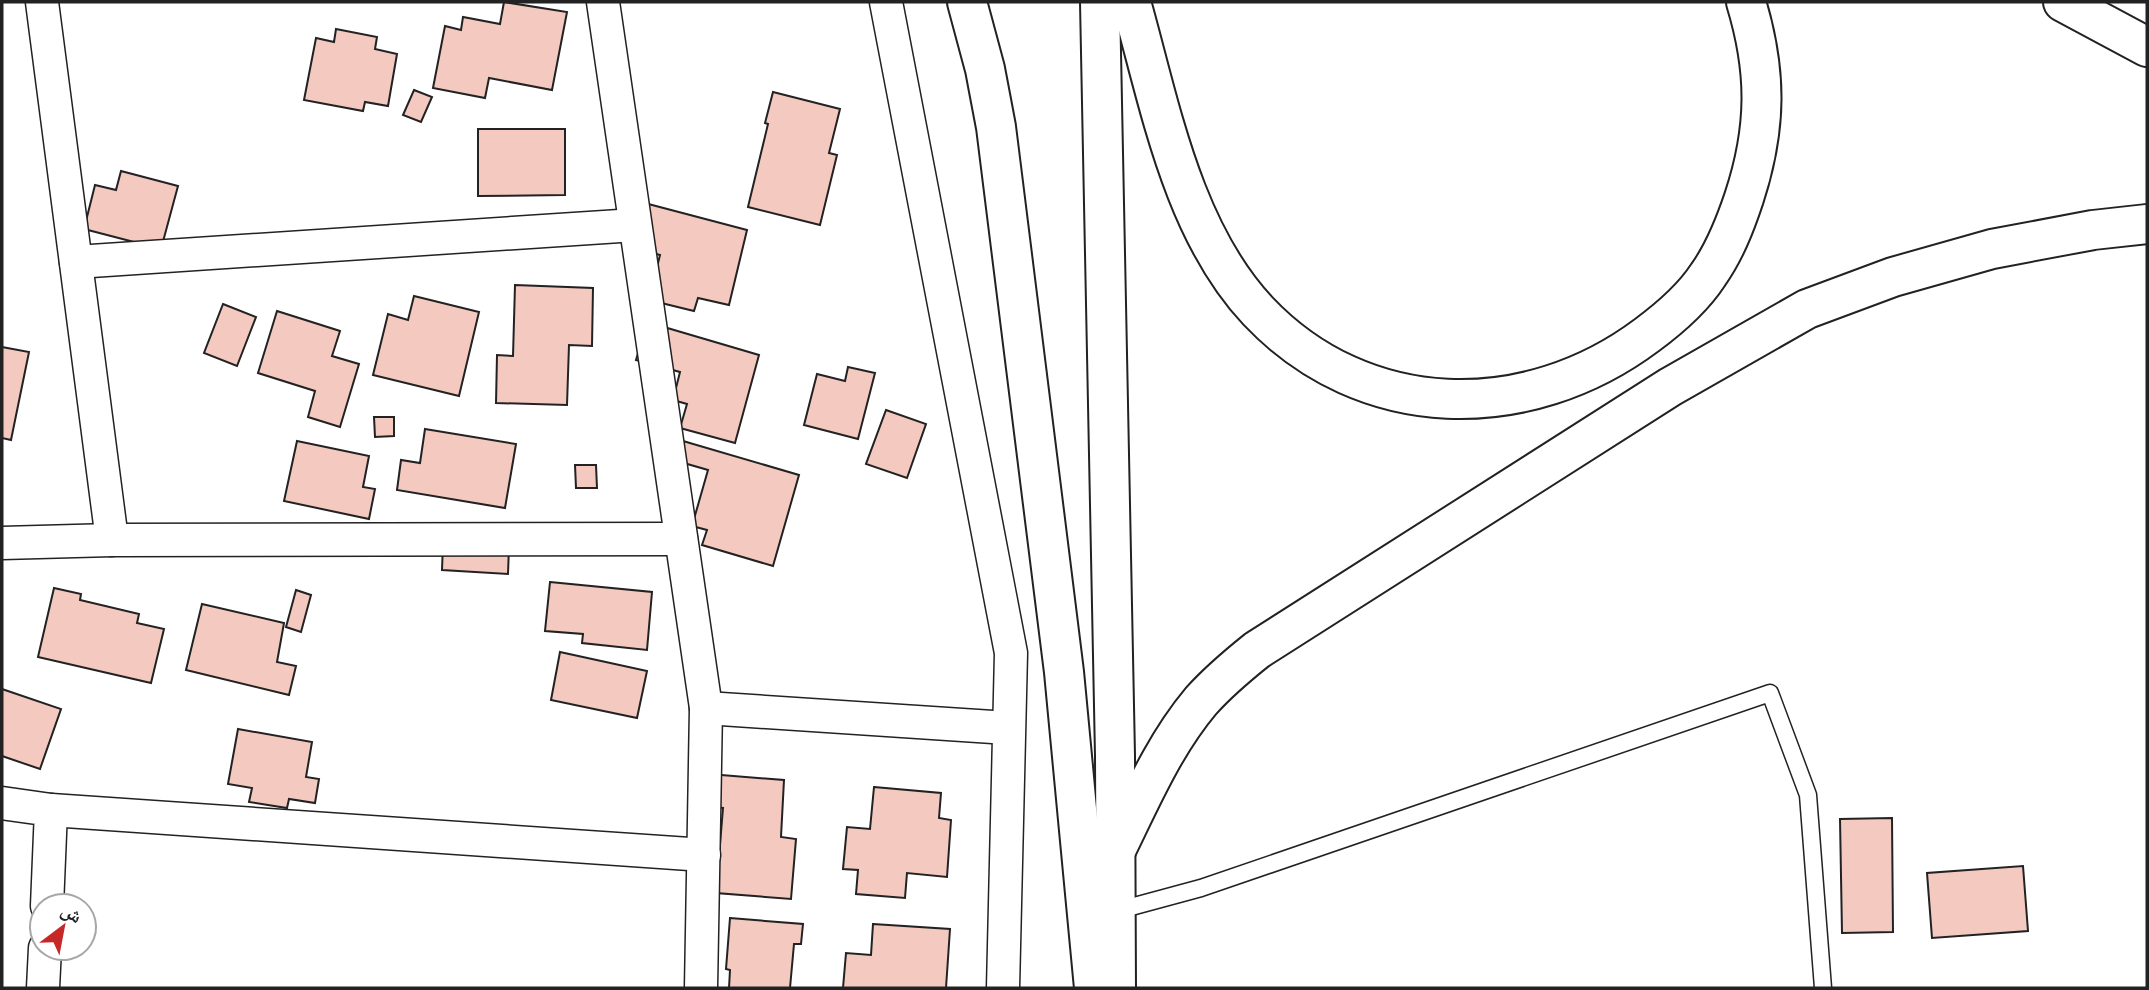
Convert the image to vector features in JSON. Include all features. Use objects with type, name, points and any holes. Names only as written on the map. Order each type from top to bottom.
[{"type":"main road","points":[[967,2],[985,69],[998,141],[1064,672],[1094,988]]},
{"type":"main road","points":[[1100,2],[1116,850],[1116,988]]},
{"type":"main road","points":[[1131,2],[1179,171],[1203,230],[1229,273],[1256,309],[1284,336],[1319,360],[1357,378],[1435,400],[1471,401],[1536,389],[1569,379],[1601,364],[1655,329],[1683,305],[1707,277],[1726,246],[1740,210],[1760,139],[1763,106],[1761,69],[1756,36],[1746,2]]},
{"type":"main road","points":[[2063,2],[2147,47]]},
{"type":"main road","points":[[1116,850],[1163,756],[1180,729],[1201,701],[1228,673],[1257,650],[1670,387],[1807,309],[1893,277],[1992,249],[2093,230],[2147,224]]},
{"type":"street","points":[[42,2],[112,540]]},
{"type":"street","points":[[603,2],[706,708],[701,988]]},
{"type":"street","points":[[886,2],[1011,653],[1003,988]]},
{"type":"street","points":[[76,262],[635,225]]},
{"type":"street","points":[[2,542],[681,538]]},
{"type":"street","points":[[706,708],[1008,727]]},
{"type":"street","points":[[2,803],[51,810],[704,855]]},
{"type":"street","points":[[48,892],[51,810]]},
{"type":"street","points":[[43,988],[44,962]]},
{"type":"lane","points":[[1116,911],[1201,888],[1770,693],[1808,795],[1823,988]]},
{"type":"building","points":[[504,2],[567,12],[552,90],[489,78],[485,98],[433,88],[445,26],[461,30],[463,17],[500,24]]},
{"type":"building","points":[[336,29],[377,37],[375,49],[397,54],[388,106],[365,102],[363,111],[304,100],[316,38],[334,42]]},
{"type":"building","points":[[414,90],[432,97],[421,122],[403,115]]},
{"type":"building","points":[[773,92],[840,109],[829,153],[837,155],[820,225],[748,207]]},
{"type":"building","points":[[478,129],[565,129],[565,195],[478,196]]},
{"type":"building","points":[[121,171],[178,186],[161,249],[84,229],[95,185],[116,190]]},
{"type":"building","points":[[637,201],[747,230],[729,305],[698,298],[694,311],[649,300],[660,255],[626,246]]},
{"type":"building","points":[[515,285],[593,288],[592,346],[569,345],[567,405],[496,403],[497,355],[513,356]]},
{"type":"building","points":[[414,296],[479,312],[459,396],[373,375],[388,314],[408,320]]},
{"type":"building","points":[[223,304],[256,317],[237,366],[204,353]]},
{"type":"building","points":[[277,311],[340,331],[332,356],[359,364],[340,427],[308,417],[315,391],[258,373]]},
{"type":"building","points":[[647,322],[759,355],[735,443],[680,428],[687,404],[673,400],[680,372],[636,360]]},
{"type":"building","points":[[2,347],[29,352],[11,440],[2,438]]},
{"type":"building","points":[[848,367],[875,373],[858,439],[804,425],[817,374],[845,381]]},
{"type":"building","points":[[886,410],[926,424],[907,478],[866,464]]},
{"type":"building","points":[[374,417],[394,417],[394,436],[375,437]]},
{"type":"building","points":[[425,429],[516,444],[505,508],[397,490],[401,460],[420,463]]},
{"type":"building","points":[[297,441],[369,456],[363,487],[375,489],[369,519],[284,501]]},
{"type":"building","points":[[683,441],[799,475],[773,566],[702,545],[707,530],[692,526],[708,470],[677,461]]},
{"type":"building","points":[[575,465],[596,465],[597,488],[576,488]]},
{"type":"building","points":[[443,543],[509,546],[508,574],[442,570]]},
{"type":"building","points":[[550,582],[652,592],[647,650],[582,643],[583,634],[545,631]]},
{"type":"building","points":[[54,588],[81,594],[80,600],[139,614],[137,623],[164,629],[151,683],[38,657]]},
{"type":"building","points":[[296,590],[311,595],[301,632],[286,627]]},
{"type":"building","points":[[202,604],[284,623],[277,662],[296,666],[289,695],[186,670]]},
{"type":"building","points":[[560,652],[647,671],[637,718],[551,700]]},
{"type":"building","points":[[2,689],[61,709],[40,769],[2,756]]},
{"type":"building","points":[[238,729],[312,742],[306,777],[319,779],[315,803],[289,799],[287,808],[249,802],[252,788],[228,784]]},
{"type":"building","points":[[709,774],[784,780],[781,837],[796,839],[791,899],[716,893],[723,808],[707,807]]},
{"type":"building","points":[[874,787],[941,793],[939,818],[951,820],[947,877],[907,873],[905,898],[856,894],[858,870],[843,869],[847,827],[870,829]]},
{"type":"building","points":[[1892,818],[1893,932],[1842,933],[1840,819]]},
{"type":"building","points":[[2023,866],[2028,931],[1932,938],[1927,873]]},
{"type":"building","points":[[730,918],[803,924],[801,944],[794,944],[790,988],[729,988],[730,970],[726,969]]},
{"type":"building","points":[[873,924],[950,929],[946,988],[843,988],[846,953],[871,955]]}]
